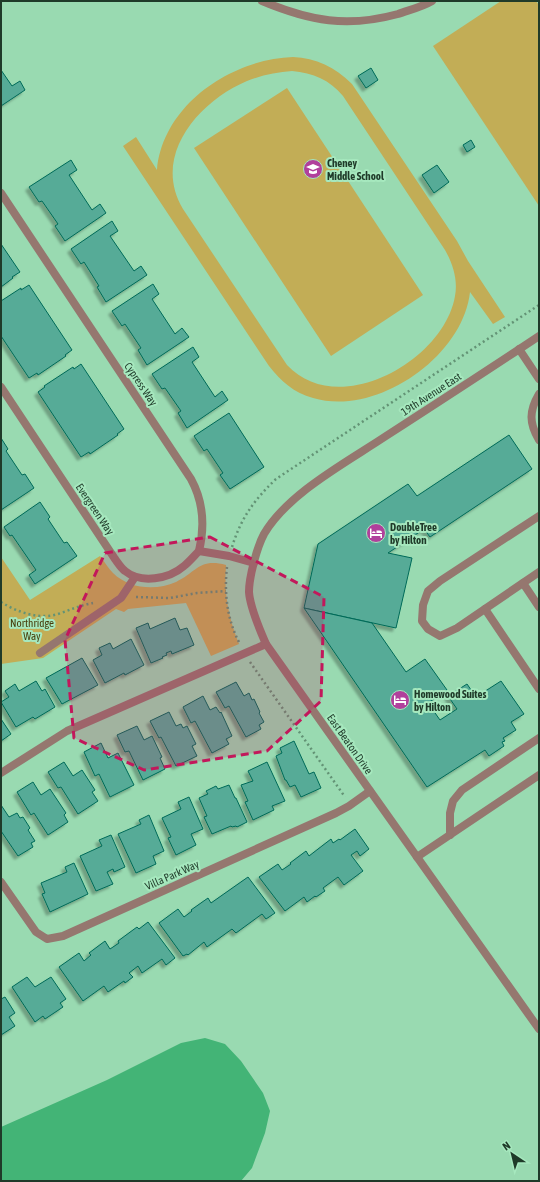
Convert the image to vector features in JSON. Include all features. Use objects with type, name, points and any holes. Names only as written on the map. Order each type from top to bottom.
[{"type":"street","points":[[262,1],[288,11],[314,18],[335,22],[358,22],[379,19],[404,12],[432,1]]},
{"type":"street","name":"Cypress Way","points":[[1,193],[191,479],[197,491],[201,507],[202,539],[199,551]]},
{"type":"street","name":"19th Avenue East","points":[[335,469],[539,336]]},
{"type":"street","points":[[519,349],[539,379]]},
{"type":"street","name":"Evergreen Way","points":[[1,387],[115,559],[125,571],[135,577]]},
{"type":"street","points":[[539,394],[533,405],[531,417],[533,430],[539,440]]},
{"type":"street","name":"East Beaton Drive","points":[[335,469],[298,495],[277,514],[263,535],[254,563],[249,593],[256,618],[266,644],[539,1029]]},
{"type":"street","points":[[539,516],[440,581],[428,591],[423,605],[422,621],[428,630],[440,636],[457,628],[539,572]]},
{"type":"street","points":[[40,653],[121,598],[135,577],[155,579],[169,574],[183,567],[199,551],[229,556],[254,563]]},
{"type":"street","points":[[523,583],[539,607]]},
{"type":"street","points":[[485,609],[539,689]]},
{"type":"street","points":[[1,773],[67,731],[266,644]]},
{"type":"street","points":[[450,835],[450,813],[453,800],[462,790],[539,738]]},
{"type":"street","points":[[417,857],[539,775]]},
{"type":"street","name":"Villa Park Way","points":[[1,882],[36,932],[47,939],[63,936],[336,813],[350,806],[370,791]]},
{"type":"path","points":[[345,798],[245,653],[234,632],[227,606],[226,577],[229,556],[240,524],[260,494],[276,479],[539,305]]},
{"type":"highlighted area","points":[[210,537],[324,597],[321,701],[267,751],[144,770],[74,738],[65,640],[105,553]]},
{"type":"green space","points":[[501,1],[536,1],[539,5],[539,206],[433,46]]},
{"type":"green space","points":[[293,57],[310,59],[332,68],[352,84],[457,241],[468,261],[505,317],[493,324],[470,292],[464,316],[451,339],[434,359],[412,376],[389,390],[363,399],[338,402],[313,398],[294,390],[278,377],[269,366],[123,146],[136,137],[157,170],[162,146],[172,125],[187,106],[204,90],[225,76],[247,66],[270,60]],"holes":[[[292,71],[320,78],[338,90],[343,96],[445,250],[452,266],[455,278],[455,296],[447,320],[431,342],[410,361],[386,376],[360,384],[333,387],[308,380],[287,365],[183,209],[175,189],[173,169],[177,150],[185,133],[197,116],[212,102],[229,90],[247,81],[264,75]]]},
{"type":"green space","points":[[287,88],[423,295],[331,356],[194,148]]},
{"type":"green space","name":"Northridge Way","points":[[100,556],[111,571],[119,578],[143,587],[160,587],[168,585],[183,578],[199,567],[210,563],[226,565],[226,596],[232,624],[239,644],[211,656],[186,603],[128,609],[124,612],[116,609],[43,658],[1,664],[1,557],[30,600]]},
{"type":"shaded area","points":[[205,1038],[225,1044],[241,1061],[263,1093],[270,1111],[265,1133],[252,1168],[241,1181],[1,1181],[1,1127],[107,1080],[181,1043]]},
{"type":"building","points":[[371,68],[378,80],[366,88],[358,76]]},
{"type":"building","points":[[1,70],[12,86],[20,81],[25,90],[1,106]]},
{"type":"building","points":[[471,140],[475,147],[467,152],[463,145]]},
{"type":"building","points":[[71,160],[77,170],[69,175],[92,210],[100,204],[106,213],[65,241],[55,226],[58,224],[42,201],[39,202],[29,187]]},
{"type":"building","points":[[437,165],[449,182],[434,193],[422,175]]},
{"type":"building","points":[[112,221],[118,231],[110,236],[134,271],[141,266],[147,275],[106,302],[97,287],[99,286],[84,262],[81,264],[71,249]]},
{"type":"building","points":[[1,244],[20,272],[1,287]]},
{"type":"building","points":[[153,284],[159,294],[152,299],[175,334],[182,328],[189,337],[147,365],[138,350],[141,348],[125,324],[122,326],[112,311]]},
{"type":"building","points":[[29,285],[72,350],[65,355],[66,356],[38,375],[37,373],[29,378],[1,336],[1,301],[21,288],[21,290]]},
{"type":"building","points":[[193,347],[199,357],[192,362],[215,397],[222,391],[228,400],[187,428],[178,413],[181,411],[165,388],[162,389],[152,374]]},
{"type":"building","points":[[81,364],[124,429],[117,434],[118,435],[90,454],[89,452],[81,457],[38,392],[45,387],[44,386],[73,367],[74,369]]},
{"type":"building","points":[[229,413],[264,467],[230,489],[220,475],[223,473],[207,449],[204,451],[194,436]]},
{"type":"building","name":"DoubleTree by Hilton","points":[[509,435],[532,469],[430,537],[424,529],[388,553],[412,558],[396,628],[304,608],[318,544],[408,484],[417,496]]},
{"type":"building","points":[[1,438],[8,449],[6,451],[22,475],[25,474],[34,488],[1,510]]},
{"type":"building","points":[[40,502],[50,517],[48,519],[64,543],[67,542],[77,556],[35,584],[29,575],[36,570],[12,535],[10,536],[4,527]]},
{"type":"building","name":"Homewood Suites by Hilton","points":[[304,608],[372,623],[406,672],[425,659],[447,690],[428,703],[440,720],[457,709],[448,696],[467,684],[476,697],[501,681],[524,714],[511,722],[516,730],[503,738],[505,741],[502,742],[504,746],[489,756],[485,750],[427,787]]},
{"type":"building","points":[[175,618],[180,630],[187,628],[194,645],[172,654],[171,651],[166,653],[167,655],[162,657],[163,658],[151,663],[136,628],[148,623],[150,629]]},
{"type":"building","points":[[131,639],[144,665],[105,683],[93,660],[102,655],[99,648],[110,643],[113,649]]},
{"type":"building","points":[[82,658],[98,685],[62,704],[46,678]]},
{"type":"building","points":[[36,681],[42,691],[45,689],[55,707],[35,719],[33,717],[16,727],[1,702],[9,697],[5,691],[15,684],[19,691]]},
{"type":"building","points":[[236,682],[244,696],[249,693],[252,700],[254,699],[264,722],[259,725],[261,729],[246,737],[229,706],[225,708],[216,692]]},
{"type":"building","points":[[203,696],[210,710],[216,707],[220,713],[221,712],[232,736],[226,739],[229,744],[212,753],[195,721],[191,723],[183,707]]},
{"type":"building","points":[[169,712],[176,726],[181,724],[183,728],[187,726],[196,744],[192,746],[197,756],[176,766],[161,737],[159,738],[150,721]]},
{"type":"building","points":[[1,719],[11,734],[1,741]]},
{"type":"building","points":[[137,726],[144,740],[152,736],[162,757],[160,758],[165,769],[143,780],[129,751],[125,752],[117,735]]},
{"type":"building","points":[[294,741],[309,774],[314,772],[321,788],[301,797],[295,785],[290,787],[285,780],[276,756],[282,753],[280,748]]},
{"type":"building","points":[[101,743],[108,758],[118,753],[134,785],[110,797],[99,774],[95,776],[84,752]]},
{"type":"building","points":[[64,762],[73,776],[82,770],[95,790],[92,792],[98,801],[78,814],[61,787],[58,788],[48,772]]},
{"type":"building","points":[[267,762],[285,801],[272,806],[274,810],[253,820],[245,802],[248,801],[241,785],[253,781],[248,771]]},
{"type":"building","points":[[33,782],[41,795],[50,789],[66,813],[64,815],[68,822],[48,835],[34,813],[31,815],[17,792]]},
{"type":"building","points":[[229,785],[247,822],[237,827],[231,826],[212,834],[204,817],[207,816],[199,798],[208,794],[206,791],[216,786],[218,789]]},
{"type":"building","points":[[189,797],[203,829],[191,834],[196,845],[176,855],[168,838],[171,837],[162,818],[181,809],[178,802]]},
{"type":"building","points":[[1,805],[9,817],[17,813],[20,818],[23,817],[30,828],[28,830],[35,841],[31,843],[33,847],[18,856],[1,831]]},
{"type":"building","points":[[149,815],[164,851],[153,856],[156,864],[136,873],[118,834],[141,824],[139,820]]},
{"type":"building","points":[[355,829],[369,849],[360,856],[357,851],[351,855],[363,871],[344,885],[338,877],[323,888],[325,891],[316,897],[315,896],[307,902],[304,897],[285,911],[259,877],[278,864],[282,870],[306,851],[309,856],[331,839],[333,843],[339,839],[340,840]]},
{"type":"building","points":[[111,835],[125,867],[114,872],[113,869],[107,872],[113,884],[96,891],[80,856],[102,846],[99,840]]},
{"type":"building","points":[[74,863],[88,894],[50,912],[42,894],[45,893],[41,883],[67,872],[65,867]]},
{"type":"building","points":[[248,877],[275,913],[266,919],[262,914],[236,933],[232,929],[207,947],[204,942],[188,955],[183,956],[159,923],[178,909],[184,917],[208,898],[211,903]]},
{"type":"building","points":[[148,922],[175,958],[166,965],[162,959],[142,973],[138,966],[129,973],[133,977],[125,983],[124,981],[108,992],[104,986],[83,1001],[59,967],[79,953],[84,961],[91,955],[89,953],[105,941],[110,949],[137,927],[139,929]]},
{"type":"building","points":[[27,977],[35,987],[51,977],[66,999],[60,1003],[63,1007],[45,1019],[43,1016],[35,1022],[12,987]]},
{"type":"building","points":[[5,997],[15,1013],[9,1017],[15,1026],[1,1035],[1,999]]},
{"type":"place","name":"Cheney Middle School","points":[[313,169]]},
{"type":"place","name":"DoubleTree by Hilton","points":[[376,533]]},
{"type":"place","name":"Homewood Suites by Hilton","points":[[400,700]]}]
